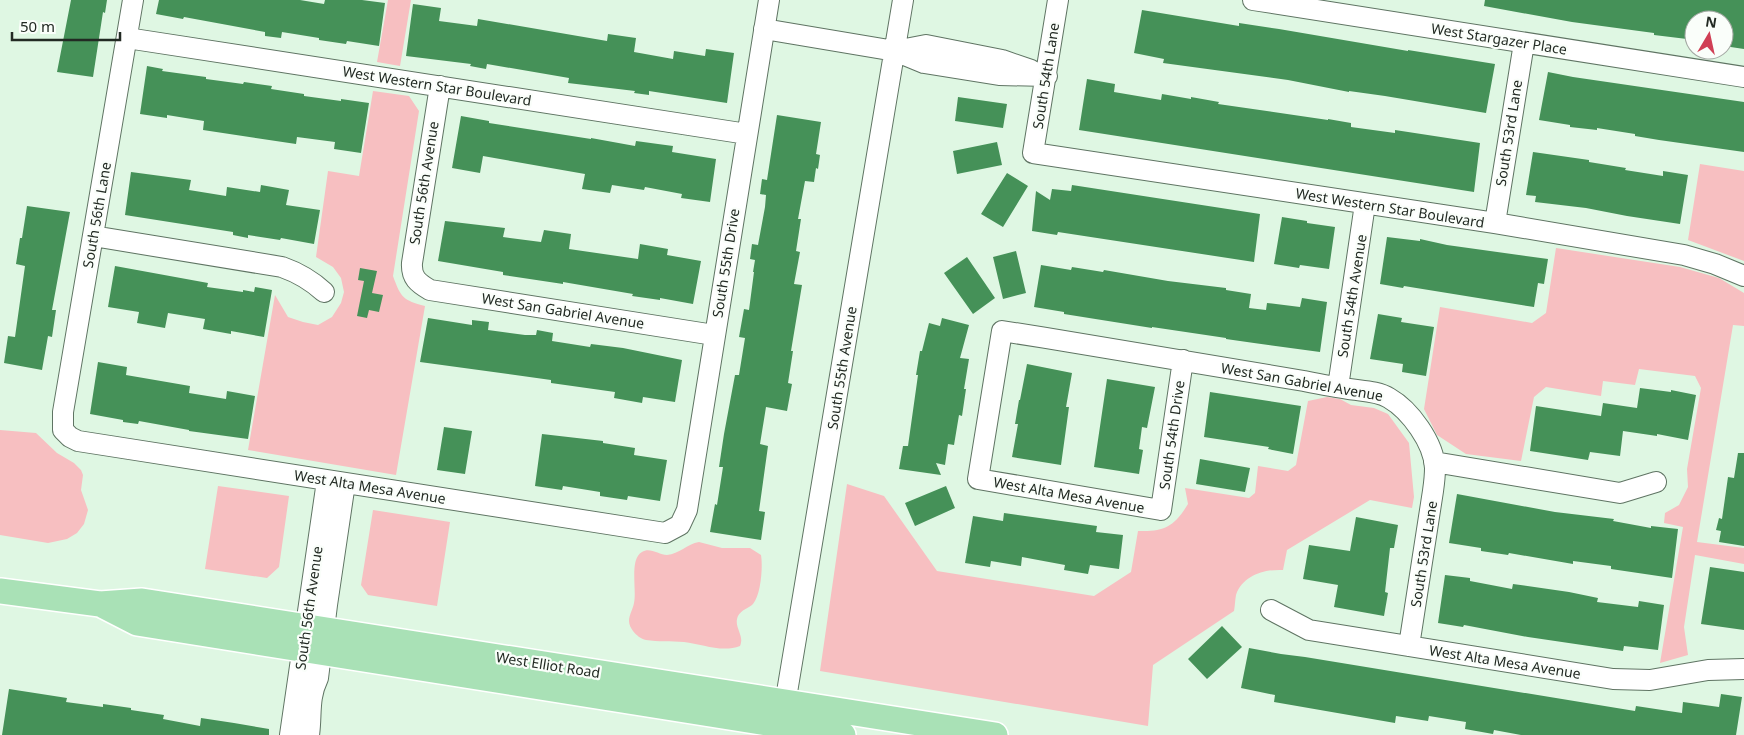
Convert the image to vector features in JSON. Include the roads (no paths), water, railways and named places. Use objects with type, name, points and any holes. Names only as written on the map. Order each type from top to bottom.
[{"type":"main road","name":"West Elliot Road","points":[[0,591],[100,604],[142,601],[313,640],[782,721],[843,735]]},
{"type":"main road","name":"West Elliot Road","points":[[782,721],[995,735]]},
{"type":"street","name":"South 56th Lane","points":[[63,430],[63,412],[133,0]]},
{"type":"street","name":"South 55th Drive","points":[[680,524],[687,510],[769,0]]},
{"type":"street","name":"South 55th Avenue","points":[[782,721],[903,0]]},
{"type":"street","name":"South 54th Lane","points":[[1033,153],[1058,0]]},
{"type":"street","name":"West Stargazer Place","points":[[1253,0],[1744,77]]},
{"type":"street","points":[[764,30],[894,51],[926,45],[1002,60],[1047,76]]},
{"type":"street","name":"West Western Star Boulevard","points":[[127,38],[747,134]]},
{"type":"street","name":"South 53rd Lane","points":[[1496,224],[1524,43]]},
{"type":"street","name":"South 56th Avenue","points":[[414,279],[411,270],[440,86]]},
{"type":"street","name":"West Western Star Boulevard","points":[[1033,153],[1496,224],[1684,255],[1715,264],[1744,276]]},
{"type":"street","name":"South 54th Avenue","points":[[1338,387],[1366,204]]},
{"type":"street","points":[[93,236],[282,267],[312,281],[324,292]]},
{"type":"street","name":"West San Gabriel Avenue","points":[[414,279],[430,290],[714,335]]},
{"type":"street","name":"West San Gabriel Avenue","points":[[978,480],[1002,331],[1379,393],[1397,404],[1420,429],[1428,442],[1434,462]]},
{"type":"street","name":"South 54th Drive","points":[[1161,510],[1183,360]]},
{"type":"street","name":"West Alta Mesa Avenue","points":[[63,430],[70,437],[78,441],[664,533],[680,524]]},
{"type":"street","points":[[1434,462],[1620,493],[1656,482]]},
{"type":"street","name":"South 53rd Lane","points":[[1410,646],[1433,491],[1434,462]]},
{"type":"street","name":"West Alta Mesa Avenue","points":[[978,480],[1161,510]]},
{"type":"street","name":"South 56th Avenue","points":[[301,727],[336,482]]},
{"type":"street","name":"West Alta Mesa Avenue","points":[[1271,610],[1309,630],[1614,680],[1650,680],[1708,670],[1744,669]]},
{"type":"street","name":"South 56th Avenue","points":[[301,727],[318,713],[321,690],[313,640]]}]
